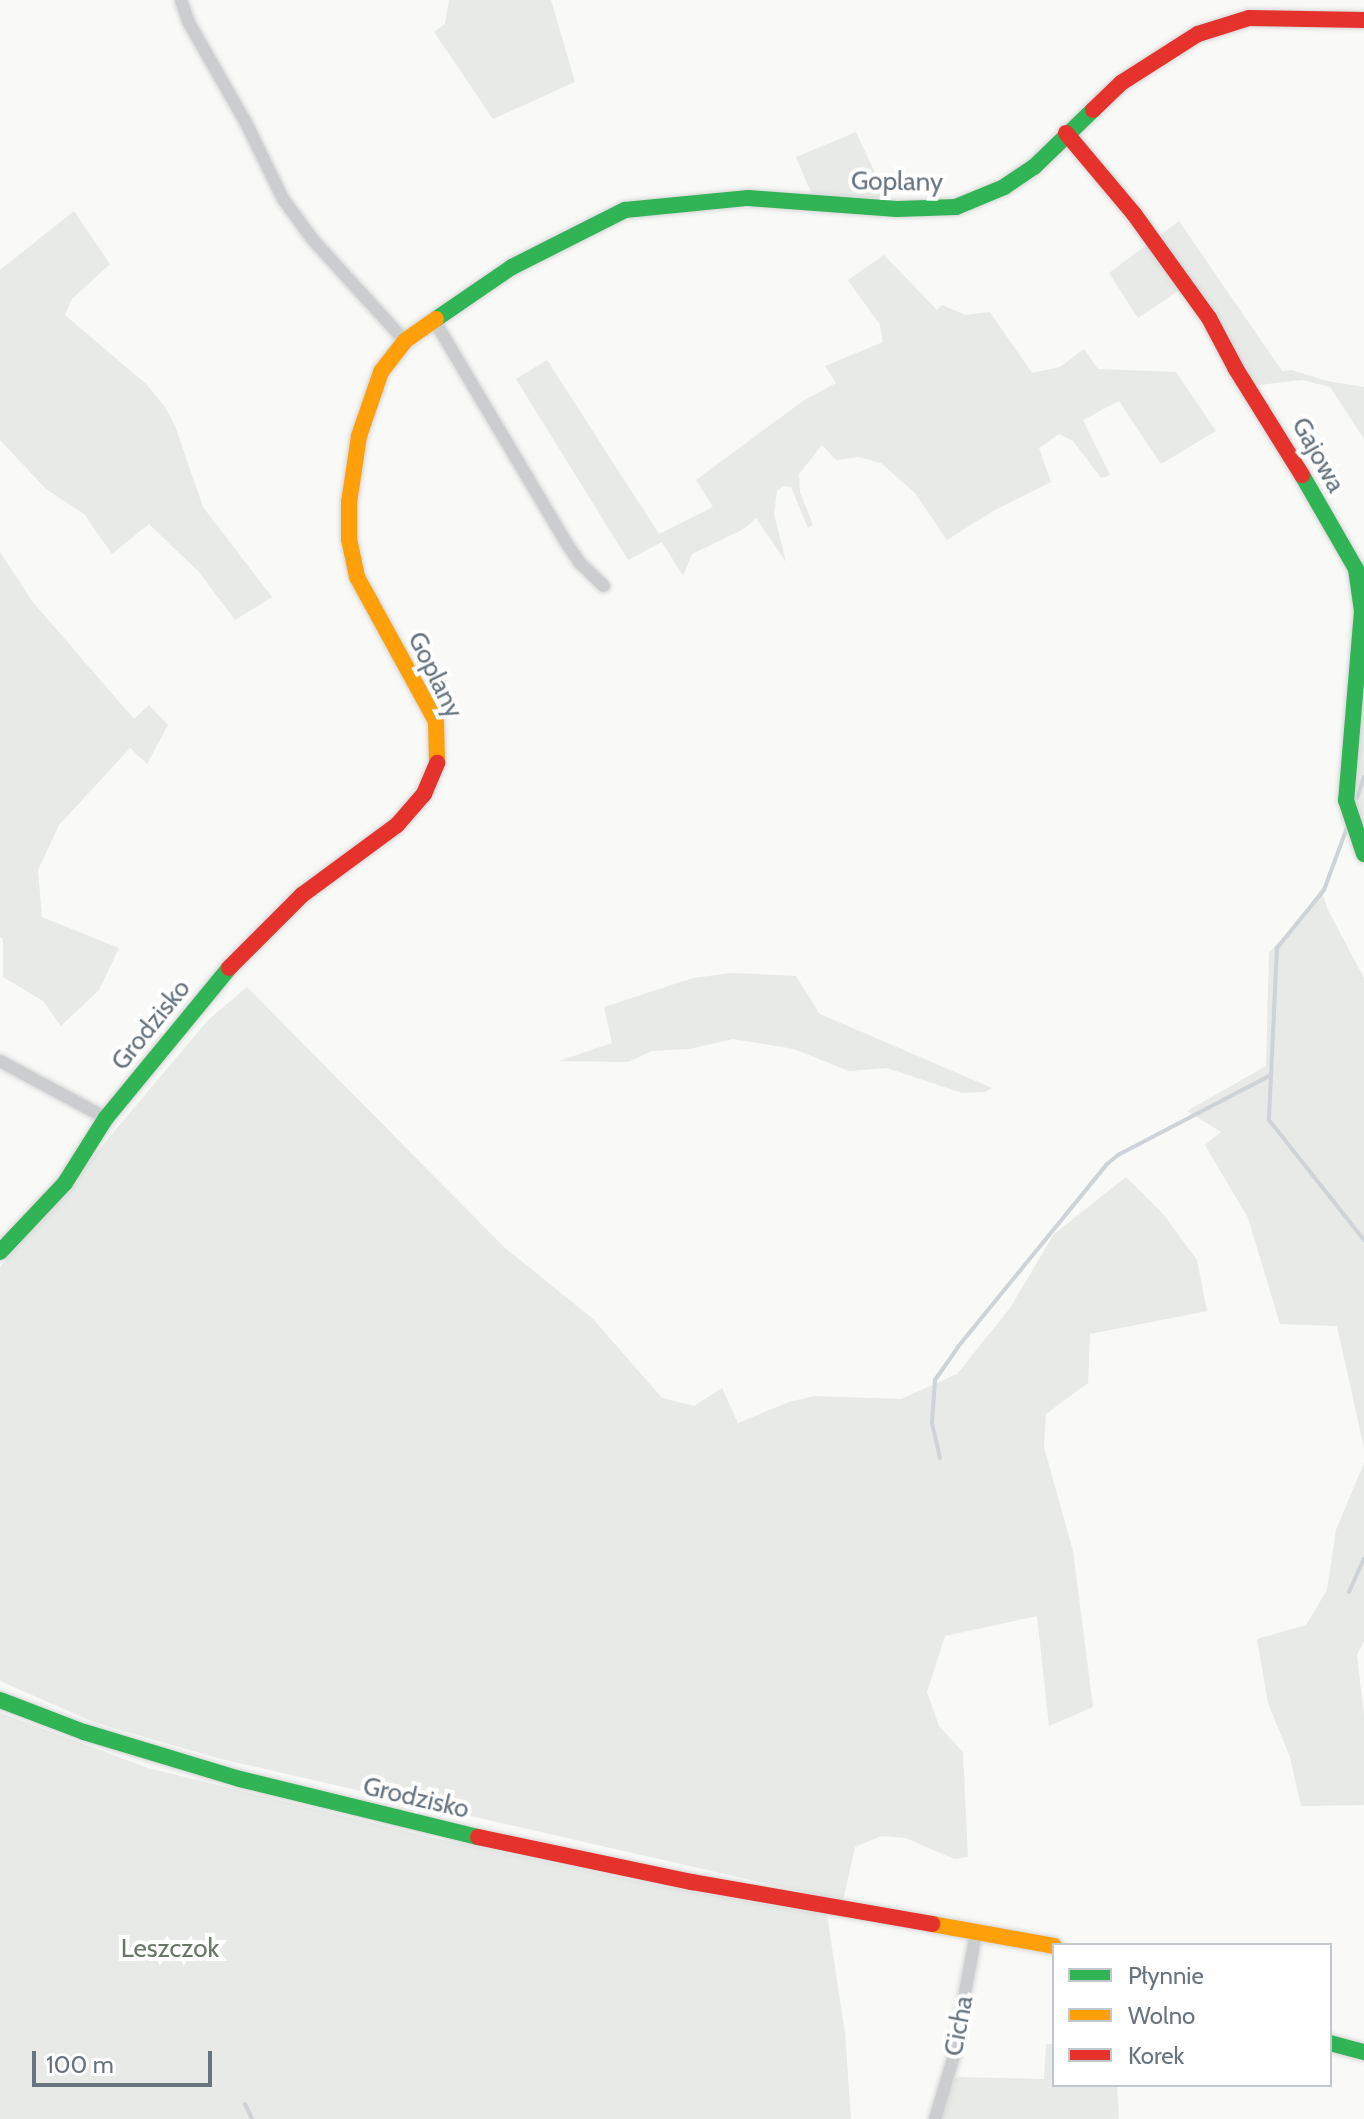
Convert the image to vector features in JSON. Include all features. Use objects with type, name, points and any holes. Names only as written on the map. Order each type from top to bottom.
[{"type":"street","points":[[181,0],[189,23],[246,123],[289,208],[405,341]]},
{"type":"street","name":"Goplany","points":[[233,963],[302,895],[413,809],[437,763],[439,743],[436,721],[357,577],[349,539],[353,470],[366,411],[381,372],[405,341],[515,265],[625,210],[748,198],[897,209],[956,207],[1004,187],[1034,167],[1121,83],[1198,34],[1249,18],[1364,20]]},
{"type":"street","name":"Gajowa","points":[[1066,133],[1134,214],[1209,318],[1236,369],[1269,417],[1356,569],[1362,611],[1346,800],[1364,854]]},
{"type":"street","points":[[434,320],[565,541],[580,563],[604,586]]},
{"type":"street","name":"Grodzisko","points":[[0,1252],[65,1183],[106,1118],[233,963]]},
{"type":"street","points":[[0,1061],[106,1118]]},
{"type":"street","name":"Grodzisko","points":[[0,1700],[128,1746],[320,1800],[575,1859],[1052,1946]]},
{"type":"street","name":"Cicha","points":[[935,2119],[953,2059],[976,1932]]},
{"type":"street","points":[[1332,2044],[1364,2052]]},
{"type":"green space","points":[[449,0],[551,0],[575,82],[493,119],[434,32],[445,24]]},
{"type":"green space","points":[[856,132],[887,203],[812,195],[796,157]]},
{"type":"green space","points":[[74,211],[110,264],[72,299],[65,315],[147,385],[165,407],[175,426],[203,507],[272,597],[235,620],[199,572],[149,524],[112,554],[84,514],[46,489],[0,440],[0,270]]},
{"type":"green space","points":[[1179,221],[1282,371],[1292,370],[1327,381],[1364,387],[1364,439],[1330,387],[1302,380],[1250,386],[1188,284],[1138,318],[1109,273]]},
{"type":"green space","points":[[884,255],[937,310],[942,305],[965,315],[990,312],[1032,373],[1060,367],[1084,349],[1098,369],[1176,372],[1216,431],[1161,464],[1119,401],[1083,420],[1110,475],[1101,478],[1073,441],[1059,434],[1039,448],[1051,482],[993,511],[947,540],[915,493],[881,463],[858,457],[836,460],[822,445],[799,474],[800,492],[813,525],[808,528],[791,487],[783,486],[777,491],[774,514],[786,562],[756,518],[744,529],[692,554],[683,576],[662,542],[628,560],[516,379],[547,360],[659,534],[713,507],[696,480],[803,401],[836,383],[825,366],[883,342],[880,325],[848,280]]},
{"type":"green space","points":[[0,552],[32,601],[134,719],[149,705],[168,725],[147,764],[130,748],[59,825],[38,870],[42,917],[119,948],[99,990],[61,1026],[43,1001],[3,977],[3,939],[0,937]]},
{"type":"green space","points":[[1364,632],[1364,844],[1340,779]]},
{"type":"green space","points":[[1321,889],[1328,910],[1364,978],[1364,1448],[1337,1326],[1280,1324],[1248,1218],[1205,1145],[1221,1132],[1187,1111],[1266,1066],[1269,952],[1297,924]]},
{"type":"green space","points":[[732,973],[796,976],[820,1014],[992,1088],[985,1092],[962,1093],[887,1068],[849,1071],[794,1049],[733,1039],[689,1049],[652,1051],[628,1062],[559,1061],[612,1043],[604,1007],[693,978]]},
{"type":"green space","points":[[247,987],[504,1247],[593,1319],[662,1398],[694,1406],[722,1388],[738,1423],[789,1402],[814,1396],[901,1399],[957,1374],[1010,1308],[1054,1234],[1126,1177],[1164,1215],[1197,1260],[1207,1311],[1090,1334],[1088,1383],[1046,1414],[1044,1447],[1073,1551],[1093,1707],[1049,1726],[1037,1616],[945,1636],[927,1692],[939,1726],[963,1752],[968,1857],[954,1859],[906,1838],[881,1836],[855,1847],[843,1901],[221,1759],[96,1723],[0,1681],[0,1267],[208,1020]]},
{"type":"green space","points":[[1364,1463],[1364,1641],[1357,1655],[1364,1716],[1364,1805],[1301,1806],[1290,1757],[1268,1703],[1257,1639],[1306,1625],[1327,1590],[1336,1530]]},
{"type":"green space","name":"Leszczok","points":[[0,1713],[148,1768],[429,1837],[650,1884],[827,1915],[845,2033],[851,2119],[0,2119]]},
{"type":"green space","points":[[1046,2044],[1052,2044],[1052,2087],[1117,2087],[1119,2119],[941,2119],[954,2079],[959,2077],[1044,2079]]},
{"type":"waterway","points":[[1357,798],[1364,777]]},
{"type":"waterway","points":[[1348,825],[1324,890],[1277,948],[1269,1120],[1364,1240]]},
{"type":"waterway","points":[[940,1458],[932,1423],[935,1380],[957,1348],[1106,1165],[1118,1155],[1271,1075]]},
{"type":"waterway","points":[[1349,1592],[1364,1559]]},
{"type":"waterway","points":[[245,2104],[252,2119]]},
{"type":"traffic: fast","points":[[436,319],[512,267],[625,210],[748,198],[897,209],[956,207],[1004,187],[1034,167],[1093,110]]},
{"type":"traffic: fast","points":[[1302,475],[1356,569],[1362,611],[1346,800],[1364,854]]},
{"type":"traffic: fast","points":[[0,1252],[65,1183],[106,1118],[229,968]]},
{"type":"traffic: fast","points":[[0,1700],[84,1732],[240,1779],[478,1837]]},
{"type":"traffic: fast","points":[[1332,2044],[1364,2052]]},
{"type":"traffic: slow","points":[[436,319],[405,341],[381,372],[359,436],[349,503],[349,539],[357,577],[436,721],[437,763]]},
{"type":"traffic: slow","points":[[932,1924],[1052,1946]]},
{"type":"traffic: jam","points":[[1093,110],[1121,83],[1198,34],[1249,18],[1364,20]]},
{"type":"traffic: jam","points":[[1066,133],[1134,214],[1209,318],[1236,369],[1302,475]]},
{"type":"traffic: jam","points":[[229,968],[302,895],[397,825],[424,794],[437,763]]},
{"type":"traffic: jam","points":[[478,1837],[692,1882],[932,1924]]}]
